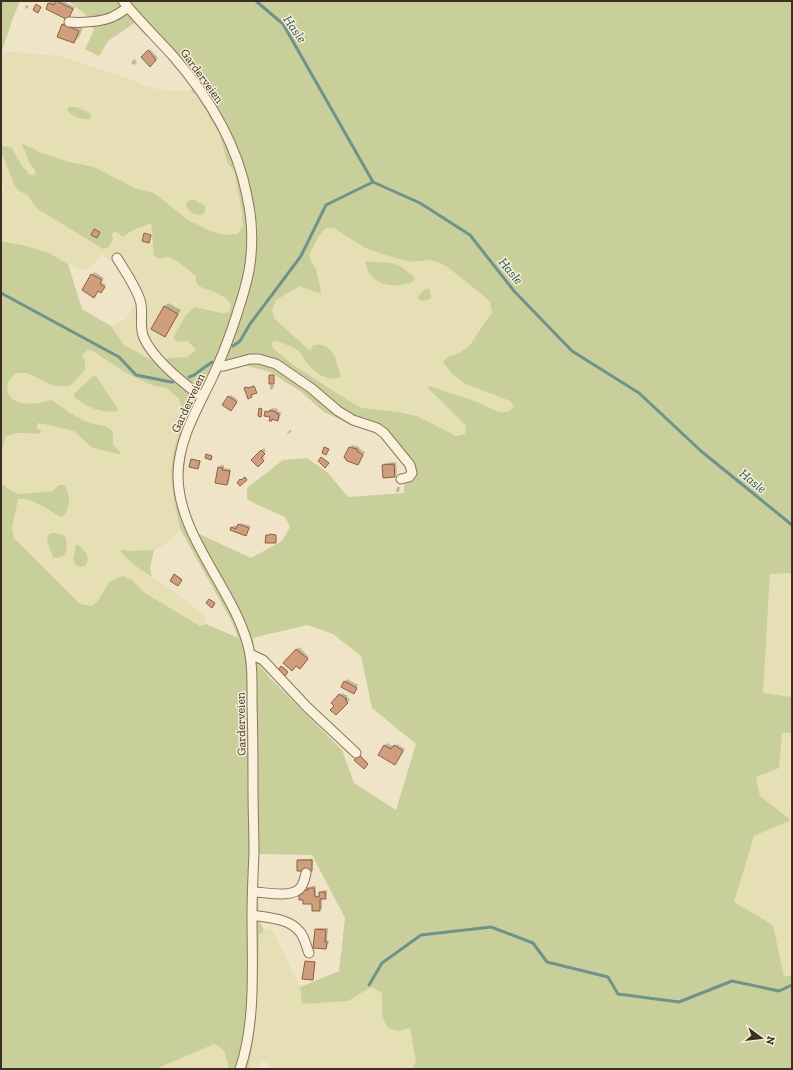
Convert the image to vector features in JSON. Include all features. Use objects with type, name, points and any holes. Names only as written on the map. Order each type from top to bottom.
[{"type":"street","points":[[69,22],[92,21],[114,17],[126,4]]},
{"type":"street","name":"Garderveien","points":[[126,4],[191,77],[211,106],[224,129],[235,154],[247,194],[251,226],[250,265],[247,282],[218,366],[194,412],[182,445],[178,476],[181,499],[190,525],[241,623],[250,654],[252,690],[254,839],[252,892],[252,976],[246,1048],[240,1069]]},
{"type":"street","points":[[117,258],[141,302],[142,329],[147,343],[168,368],[202,397]]},
{"type":"street","points":[[218,366],[224,366],[246,359],[259,359],[272,362],[283,368],[338,411],[353,420],[377,428],[384,434],[410,465],[412,473],[409,477],[401,479]]},
{"type":"street","points":[[250,654],[263,660],[307,707],[356,753]]},
{"type":"street","points":[[252,892],[293,893],[301,887],[306,872]]},
{"type":"street","points":[[252,915],[282,920],[292,926],[299,931],[303,937],[309,953]]},
{"type":"shaded area","points":[[1,51],[60,56],[130,79],[148,87],[161,90],[190,91],[197,95],[220,135],[227,162],[234,171],[242,212],[243,226],[237,234],[226,235],[213,232],[188,220],[154,193],[135,188],[94,167],[70,162],[42,153],[23,144],[33,170],[36,172],[35,175],[30,175],[22,166],[14,151],[5,145],[1,145]]},
{"type":"shaded area","points":[[1,151],[14,184],[19,191],[27,195],[31,201],[103,249],[115,231],[123,237],[131,231],[151,222],[152,243],[160,259],[168,257],[177,261],[196,276],[198,286],[217,293],[228,300],[231,306],[229,312],[222,313],[195,307],[177,342],[188,341],[196,350],[187,357],[169,358],[155,362],[124,345],[111,326],[125,320],[137,302],[121,269],[102,255],[88,269],[81,269],[68,264],[49,253],[26,246],[1,241],[1,193],[4,192],[4,190],[1,182]]},
{"type":"shaded area","points":[[326,228],[334,228],[365,248],[391,257],[412,262],[429,260],[437,262],[446,266],[484,296],[490,302],[492,313],[486,318],[475,337],[462,351],[447,357],[452,374],[466,384],[510,401],[514,407],[508,412],[499,412],[475,401],[429,386],[435,396],[466,426],[465,435],[456,436],[417,416],[399,412],[362,408],[292,364],[273,348],[272,342],[275,341],[296,350],[304,357],[306,363],[314,371],[341,372],[337,364],[309,350],[275,319],[272,311],[276,300],[295,288],[300,286],[308,288],[318,294],[321,291],[316,268],[309,255],[319,236]]},
{"type":"shaded area","points":[[88,350],[93,351],[124,372],[154,386],[167,388],[179,399],[184,413],[173,454],[171,471],[173,494],[180,529],[176,535],[164,545],[154,550],[129,551],[122,549],[134,565],[176,593],[203,614],[206,624],[200,626],[145,593],[132,580],[109,582],[97,602],[91,606],[80,604],[14,538],[12,528],[17,499],[24,498],[31,500],[54,514],[66,514],[69,502],[68,490],[59,485],[52,491],[19,494],[13,492],[2,484],[1,453],[6,436],[17,433],[37,435],[37,424],[39,423],[74,431],[91,447],[120,454],[119,450],[113,444],[106,427],[95,425],[75,417],[51,400],[27,404],[15,401],[10,397],[7,391],[8,384],[15,373],[27,373],[54,386],[85,362],[82,355]],"holes":[[[93,376],[113,412],[97,411]]]},
{"type":"shaded area","points":[[770,573],[792,573],[792,697],[763,693]]},
{"type":"shaded area","points":[[782,733],[792,733],[792,975],[784,978],[773,925],[734,902],[754,836],[791,820],[760,796],[756,776]]},
{"type":"shaded area","points":[[272,929],[300,987],[302,1004],[348,1001],[371,987],[382,993],[382,1016],[398,1031],[410,1028],[416,1062],[412,1069],[267,1069],[269,1067],[268,1063],[261,1062],[256,1069],[248,1069],[251,1057],[257,1006],[259,934],[264,930]]},
{"type":"shaded area","points":[[214,1044],[224,1050],[229,1069],[156,1069]]},
{"type":"green space","points":[[1,1],[20,1],[2,51],[1,51]]},
{"type":"green space","points":[[68,1],[792,1],[792,573],[770,574],[763,693],[792,697],[792,733],[782,733],[779,768],[756,777],[760,796],[791,820],[754,836],[734,902],[773,925],[784,977],[792,975],[792,1069],[412,1069],[416,1062],[410,1028],[398,1031],[388,1028],[382,1016],[382,993],[371,987],[348,1001],[302,1004],[300,987],[339,971],[345,918],[312,855],[258,854],[257,879],[259,921],[264,930],[259,935],[256,1019],[248,1069],[229,1069],[224,1050],[214,1044],[156,1069],[1,1069],[1,481],[2,484],[13,492],[19,494],[52,491],[59,485],[64,485],[68,493],[69,502],[67,510],[62,517],[35,502],[18,499],[12,528],[14,538],[80,604],[91,606],[97,602],[109,582],[123,576],[132,580],[145,593],[200,626],[206,624],[238,638],[231,620],[180,529],[173,494],[171,471],[173,454],[184,413],[179,399],[167,388],[154,386],[124,372],[93,351],[88,350],[82,355],[85,362],[85,370],[70,386],[54,386],[27,373],[16,373],[9,381],[7,387],[8,393],[14,400],[29,404],[51,400],[84,421],[111,429],[113,432],[113,444],[121,453],[117,454],[91,447],[74,431],[39,423],[37,424],[37,428],[41,431],[40,434],[17,433],[6,436],[1,453],[1,241],[26,246],[49,253],[68,264],[82,309],[111,326],[124,345],[155,362],[169,358],[187,357],[196,350],[188,341],[177,342],[173,338],[185,316],[195,307],[222,313],[229,312],[231,306],[228,300],[217,293],[198,286],[196,276],[177,261],[168,257],[160,259],[154,256],[151,223],[131,231],[123,237],[115,231],[112,234],[113,239],[108,248],[103,249],[38,209],[27,195],[19,191],[14,184],[1,151],[1,145],[12,148],[22,166],[30,175],[35,175],[36,172],[30,164],[22,145],[23,144],[42,153],[70,162],[94,167],[135,188],[154,193],[188,220],[213,232],[226,235],[237,234],[243,226],[242,212],[234,171],[227,162],[220,135],[197,95],[190,91],[197,87],[199,74],[136,22],[108,41],[99,56],[85,49],[94,30],[85,14]],"holes":[[[326,228],[334,228],[365,248],[391,257],[412,262],[429,260],[437,262],[446,266],[484,296],[490,302],[492,313],[484,322],[467,348],[452,355],[443,362],[452,374],[466,384],[510,401],[514,407],[508,412],[499,412],[475,401],[429,386],[428,388],[466,426],[465,434],[456,436],[417,416],[399,412],[362,408],[292,364],[273,348],[272,342],[275,341],[287,345],[298,351],[317,373],[331,379],[340,377],[340,372],[335,357],[330,350],[321,345],[312,346],[311,350],[309,350],[275,319],[272,311],[276,300],[300,286],[320,294],[321,291],[316,268],[309,255],[319,236]],[[240,364],[270,372],[300,391],[324,412],[351,425],[378,434],[406,466],[404,493],[348,497],[327,472],[307,458],[283,460],[247,488],[247,499],[285,517],[290,527],[282,541],[251,558],[197,533],[187,504],[183,482],[187,439],[199,409],[222,371]],[[307,625],[333,634],[361,656],[372,708],[416,744],[396,810],[354,783],[342,750],[269,677],[256,660],[253,638]]]},
{"type":"green space","points":[[69,107],[76,107],[90,113],[90,119],[83,119],[73,116],[67,110]]},
{"type":"green space","points":[[189,200],[195,200],[205,206],[205,211],[203,214],[194,214],[188,209],[186,205]]},
{"type":"green space","points":[[365,261],[396,264],[408,271],[415,278],[414,281],[396,286],[379,282],[369,273]]},
{"type":"green space","points":[[429,288],[430,299],[422,301],[418,299],[418,296],[425,289]]},
{"type":"green space","points":[[93,376],[96,376],[118,409],[117,411],[100,411],[84,404],[74,397],[74,394]]},
{"type":"green space","points":[[51,533],[65,536],[67,546],[64,556],[56,558],[53,557],[47,541],[48,535]]},
{"type":"green space","points":[[77,544],[86,554],[88,560],[85,566],[80,567],[75,564],[73,560]]},
{"type":"green space","points":[[122,549],[129,551],[154,550],[150,568],[152,577],[134,565],[120,551]]},
{"type":"building","points":[[56,1],[73,9],[68,20],[46,9],[48,3],[54,5]]},
{"type":"building","points":[[36,4],[41,7],[38,13],[33,10]]},
{"type":"building","points":[[62,24],[79,31],[74,43],[57,37]]},
{"type":"building","points":[[148,50],[156,60],[150,67],[141,57]]},
{"type":"building","points":[[94,229],[100,232],[97,238],[91,235]]},
{"type":"building","points":[[144,233],[151,235],[149,243],[142,241]]},
{"type":"building","points":[[91,274],[102,280],[100,284],[105,287],[101,293],[98,291],[94,298],[82,290]]},
{"type":"building","points":[[164,306],[178,314],[165,337],[151,329]]},
{"type":"building","points":[[269,375],[274,375],[274,384],[269,384]]},
{"type":"building","points":[[254,386],[257,393],[251,395],[252,397],[248,399],[244,388]]},
{"type":"building","points":[[228,396],[237,402],[231,411],[222,405]]},
{"type":"building","points":[[259,408],[262,409],[261,417],[258,416]]},
{"type":"building","points":[[270,410],[279,414],[278,421],[272,419],[272,421],[269,421],[270,417],[264,416],[265,411],[269,412]]},
{"type":"building","points":[[324,447],[329,449],[326,455],[322,453]]},
{"type":"building","points":[[349,447],[357,449],[358,452],[363,455],[358,465],[347,461],[344,457]]},
{"type":"building","points":[[261,450],[265,454],[261,458],[264,461],[258,467],[251,460]]},
{"type":"building","points":[[206,454],[212,456],[211,460],[205,458]]},
{"type":"building","points":[[321,457],[329,463],[325,468],[318,461]]},
{"type":"building","points":[[191,459],[200,461],[198,469],[189,467]]},
{"type":"building","points":[[394,464],[395,477],[383,478],[382,465]]},
{"type":"building","points":[[218,467],[223,468],[222,470],[230,471],[227,485],[215,483]]},
{"type":"building","points":[[245,477],[247,480],[240,486],[237,483],[240,479],[241,480]]},
{"type":"building","points":[[238,524],[249,528],[246,536],[230,530],[231,527],[236,529]]},
{"type":"building","points":[[266,535],[276,535],[276,543],[265,543]]},
{"type":"building","points":[[174,574],[182,580],[178,586],[170,581]]},
{"type":"building","points":[[209,599],[215,603],[212,608],[206,603]]},
{"type":"building","points":[[296,649],[308,659],[300,669],[296,666],[292,671],[283,663]]},
{"type":"building","points":[[281,666],[288,672],[285,676],[278,670]]},
{"type":"building","points":[[344,681],[357,688],[354,694],[341,687]]},
{"type":"building","points":[[339,694],[347,699],[345,700],[348,703],[336,715],[330,710],[334,706],[331,703]]},
{"type":"building","points":[[384,745],[391,749],[394,745],[403,751],[395,765],[378,755]]},
{"type":"building","points":[[359,755],[368,764],[364,769],[354,760]]},
{"type":"building","points":[[297,860],[312,860],[312,871],[297,871]]},
{"type":"building","points":[[308,888],[314,888],[315,897],[319,897],[319,892],[325,892],[326,899],[320,899],[320,911],[312,911],[312,904],[303,904],[303,900],[299,900],[299,894],[302,894],[302,890],[308,890]]},
{"type":"building","points":[[315,929],[326,930],[326,949],[313,948]]},
{"type":"building","points":[[305,961],[315,962],[313,980],[302,979]]},
{"type":"waterway","name":"Hasle","points":[[256,1],[283,24],[373,182],[420,203],[470,235],[514,291],[572,351],[639,393],[701,451],[792,525]]},
{"type":"waterway","points":[[233,346],[240,341],[250,324],[301,256],[326,205],[373,182]]},
{"type":"waterway","points":[[1,293],[119,357],[136,375],[173,382]]},
{"type":"waterway","points":[[189,377],[212,362]]},
{"type":"waterway","points":[[369,985],[382,963],[421,935],[491,927],[533,943],[547,962],[608,977],[618,994],[679,1002],[732,981],[779,991],[792,985]]}]
